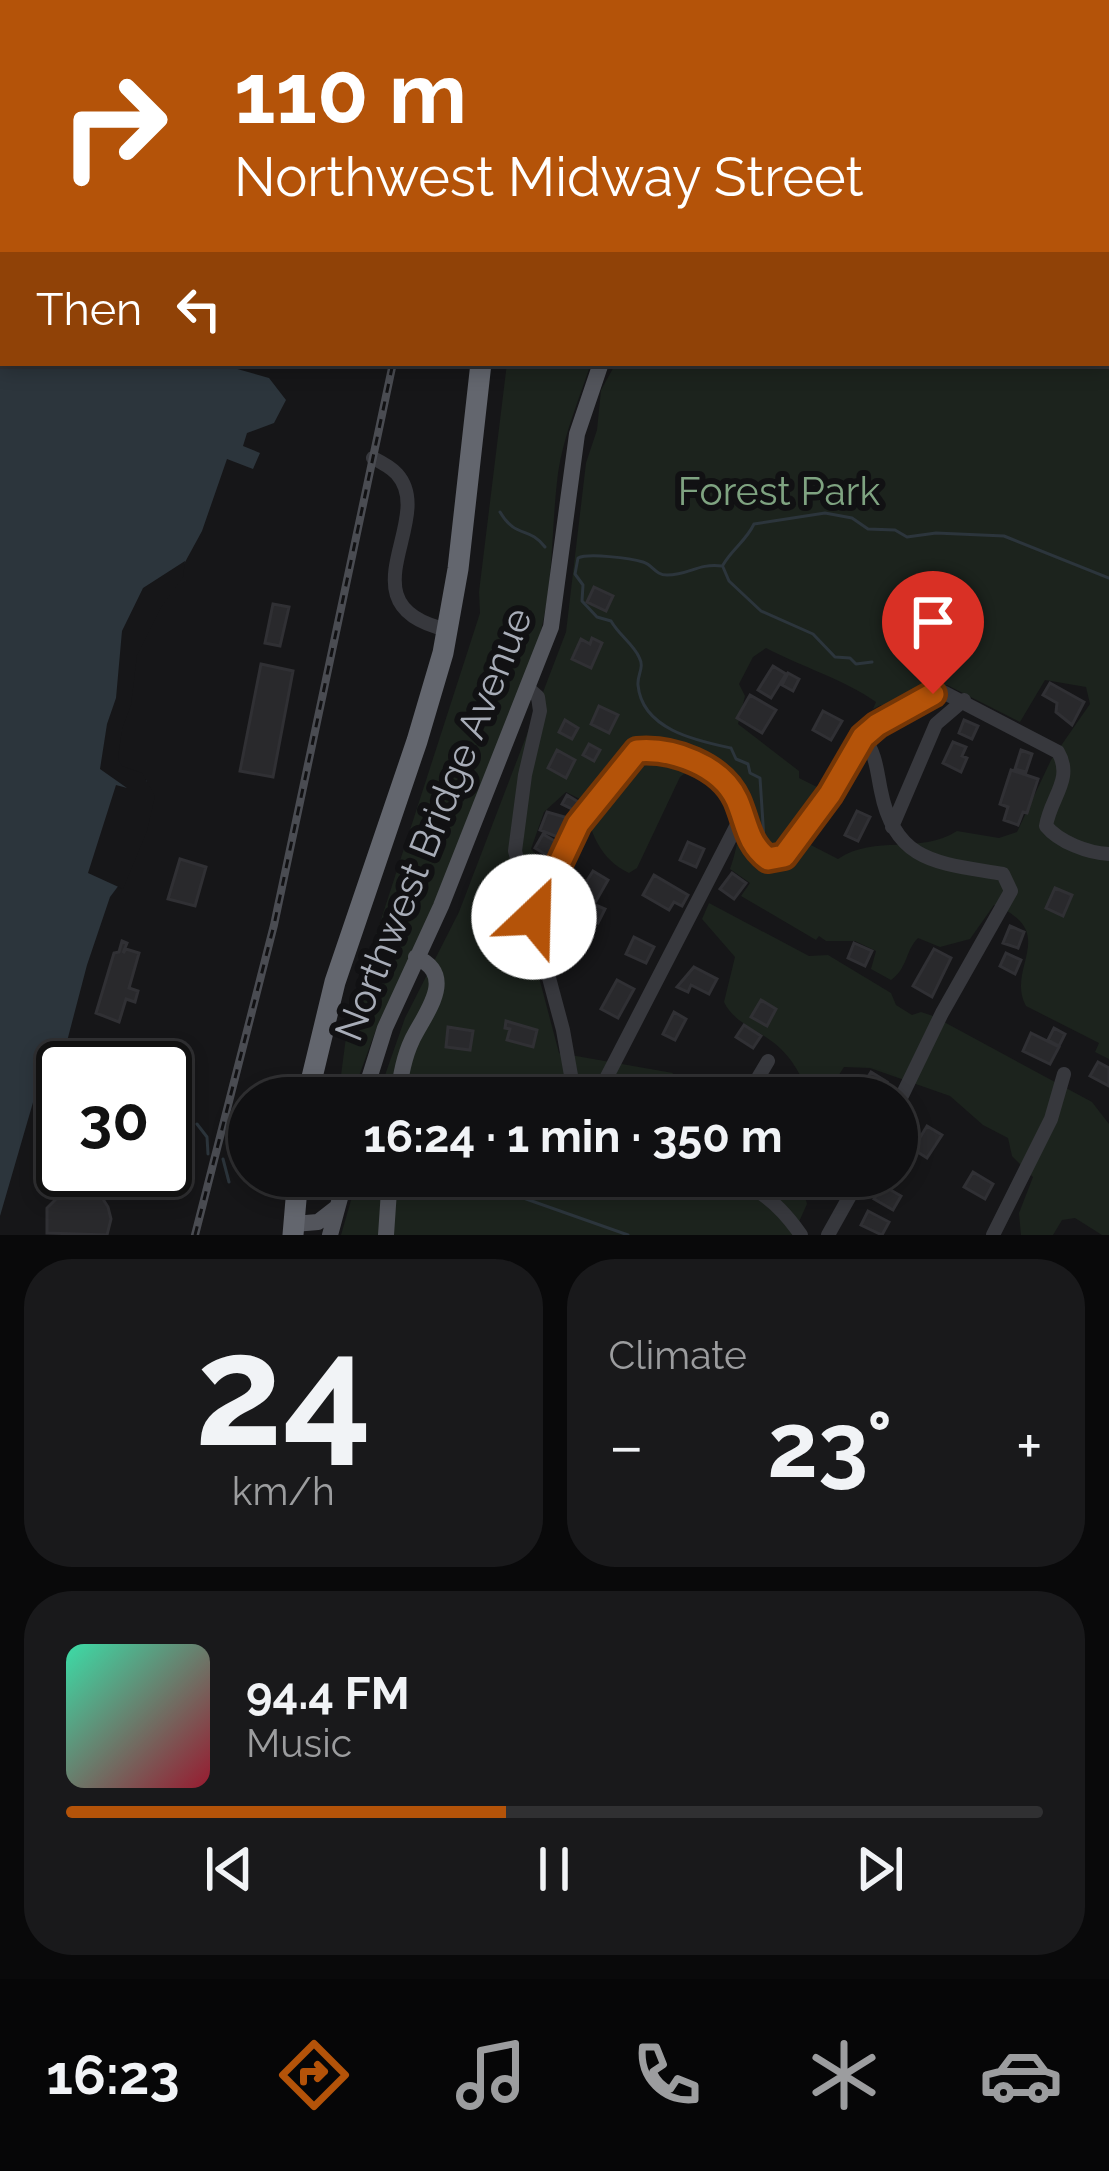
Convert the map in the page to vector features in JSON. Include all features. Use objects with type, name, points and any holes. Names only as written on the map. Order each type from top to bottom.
[{"type":"highway","points":[[312,1077],[335,982],[418,741],[448,630],[481,366]]},
{"type":"highway","points":[[293,1230],[296,1197]]},
{"type":"main road","name":"Northwest Bridge Avenue","points":[[368,1077],[528,688],[556,604],[577,434],[600,366]]},
{"type":"main road","points":[[401,1077],[438,991],[436,974],[416,957]]},
{"type":"main road","points":[[330,1235],[340,1197]]},
{"type":"main road","points":[[386,1235],[389,1197]]},
{"type":"main road","points":[[293,1230],[318,1222],[337,1207]]},
{"type":"street","points":[[373,458],[397,473],[404,493],[396,586],[400,605],[417,622],[448,630]]},
{"type":"street","points":[[528,688],[538,697],[540,711],[515,851],[571,1077]]},
{"type":"street","points":[[534,917],[578,824],[637,751],[699,763],[722,778],[753,848],[768,859],[784,856],[830,794],[863,737],[941,691],[1058,752],[1065,764],[1065,778],[1046,826],[1055,836],[1109,854]]},
{"type":"street","points":[[892,827],[936,724],[964,700]]},
{"type":"street","points":[[863,737],[874,756],[892,827],[904,844],[921,856],[1003,874],[1011,891],[911,1077]]},
{"type":"street","points":[[607,1077],[742,815]]},
{"type":"street","points":[[758,1077],[768,1060]]},
{"type":"street","points":[[993,1235],[1051,1119],[1064,1074]]},
{"type":"street","points":[[768,1197],[801,1235]]},
{"type":"street","points":[[828,1235],[849,1197]]},
{"type":"green space","points":[[507,366],[590,366],[561,459],[540,635],[437,903],[378,1024],[359,1077],[341,1077],[348,1022],[480,613]]},
{"type":"green space","name":"Forest Park","points":[[614,366],[1109,366],[1109,1059],[1095,1052],[1099,1043],[1026,1006],[1021,992],[1028,939],[1014,916],[994,905],[970,939],[940,947],[918,938],[891,980],[871,969],[876,951],[855,941],[826,941],[819,936],[816,940],[741,896],[750,883],[730,869],[738,836],[735,809],[721,786],[693,767],[680,777],[637,868],[629,873],[610,860],[598,843],[584,801],[566,792],[544,812],[531,849],[539,858],[527,932],[559,1053],[673,1073],[671,1077],[384,1077],[405,1018],[459,912],[566,632],[586,463],[597,430],[601,390]],"holes":[[[766,648],[876,702],[873,709],[881,705],[888,710],[947,685],[1020,722],[1045,680],[1086,687],[1090,704],[1051,760],[1017,832],[999,838],[957,831],[928,842],[867,847],[838,859],[805,842],[799,850],[797,824],[823,790],[799,778],[799,771],[738,724],[745,696],[739,684],[753,657]]]},
{"type":"green space","points":[[709,903],[809,956],[828,955],[891,993],[896,1005],[912,1015],[933,1016],[1092,1102],[1109,1124],[1109,1235],[1075,1218],[1062,1220],[1053,1235],[1021,1235],[1019,1213],[1033,1177],[1012,1156],[1008,1138],[983,1125],[950,1096],[918,1085],[918,1077],[844,1067],[838,1077],[801,1077],[784,1052],[728,1009],[724,1002],[735,957],[702,919]]},
{"type":"green space","points":[[352,1197],[805,1197],[807,1204],[793,1235],[341,1235]]},
{"type":"shaded area","points":[[0,366],[227,366],[269,378],[286,400],[274,423],[247,433],[243,446],[260,453],[253,469],[227,459],[202,531],[136,652],[116,759],[119,766],[147,781],[122,881],[110,897],[67,1041],[36,1041],[34,1099],[0,1216]]},
{"type":"pier","points":[[185,561],[183,577],[137,655],[131,705],[122,729],[118,758],[122,766],[142,773],[155,796],[147,831],[123,889],[88,873],[116,785],[127,788],[100,769],[116,698],[122,631],[143,588]]},
{"type":"building","points":[[594,587],[613,596],[606,611],[587,602]]},
{"type":"building","points":[[273,604],[289,607],[280,646],[265,643]]},
{"type":"building","points":[[919,607],[957,617],[949,647],[911,637]]},
{"type":"building","points":[[592,638],[602,643],[591,668],[572,659],[581,639],[590,644]]},
{"type":"building","points":[[261,664],[293,671],[273,777],[240,771]]},
{"type":"building","points":[[773,666],[786,674],[771,698],[758,690]]},
{"type":"building","points":[[788,673],[799,679],[793,691],[782,685]]},
{"type":"building","points":[[1050,683],[1084,702],[1072,725],[1056,712],[1057,703],[1043,695]]},
{"type":"building","points":[[750,695],[776,710],[762,733],[737,718]]},
{"type":"building","points":[[599,706],[618,715],[609,733],[591,724]]},
{"type":"building","points":[[823,711],[842,721],[831,740],[813,730]]},
{"type":"building","points":[[565,720],[578,728],[572,739],[559,732]]},
{"type":"building","points":[[964,720],[978,726],[972,739],[959,733]]},
{"type":"building","points":[[953,742],[966,747],[961,772],[943,763]]},
{"type":"building","points":[[589,744],[600,750],[594,761],[583,755]]},
{"type":"building","points":[[557,750],[575,760],[566,778],[548,768]]},
{"type":"building","points":[[1021,750],[1032,754],[1026,772],[1015,769]]},
{"type":"building","points":[[1011,770],[1038,779],[1018,825],[1004,820],[1008,807],[1000,804]]},
{"type":"building","points":[[567,795],[580,803],[576,811],[562,804]]},
{"type":"building","points":[[857,811],[870,817],[858,841],[845,835]]},
{"type":"building","points":[[547,812],[568,818],[560,838],[540,830]]},
{"type":"building","points":[[543,834],[561,845],[553,859],[535,848]]},
{"type":"building","points":[[688,842],[704,849],[696,867],[680,860]]},
{"type":"building","points":[[180,859],[206,867],[195,906],[168,899]]},
{"type":"building","points":[[593,871],[608,880],[596,901],[580,892]]},
{"type":"building","points":[[732,873],[746,883],[734,899],[720,889]]},
{"type":"building","points":[[654,875],[688,895],[682,906],[674,902],[669,910],[643,895]]},
{"type":"building","points":[[1055,888],[1072,895],[1063,916],[1046,908]]},
{"type":"building","points":[[593,904],[605,909],[598,923],[586,917]]},
{"type":"building","points":[[483,912],[519,921],[512,947],[477,939]]},
{"type":"building","points":[[567,923],[586,932],[579,947],[560,938]]},
{"type":"building","points":[[1010,926],[1024,932],[1018,948],[1003,943]]},
{"type":"building","points":[[634,937],[654,947],[646,963],[626,954]]},
{"type":"building","points":[[122,941],[127,943],[123,953],[126,949],[139,953],[129,988],[138,991],[135,1002],[126,999],[119,1022],[96,1013]]},
{"type":"building","points":[[854,943],[872,951],[865,966],[848,958]]},
{"type":"building","points":[[934,949],[951,958],[932,997],[913,986]]},
{"type":"building","points":[[1006,953],[1021,960],[1015,974],[1000,966]]},
{"type":"building","points":[[694,967],[717,979],[709,994],[691,985],[688,992],[677,987]]},
{"type":"building","points":[[617,980],[634,989],[618,1018],[601,1009]]},
{"type":"building","points":[[761,1000],[776,1009],[767,1026],[751,1017]]},
{"type":"building","points":[[674,1012],[686,1019],[675,1040],[663,1034]]},
{"type":"building","points":[[506,1021],[537,1030],[533,1047],[507,1040]]},
{"type":"building","points":[[744,1025],[761,1036],[753,1048],[736,1037]]},
{"type":"building","points":[[448,1027],[473,1031],[470,1050],[446,1047]]},
{"type":"building","points":[[1054,1028],[1065,1034],[1059,1046],[1048,1040]]},
{"type":"building","points":[[1031,1033],[1059,1047],[1050,1064],[1023,1051]]},
{"type":"building","points":[[1098,1062],[1109,1068],[1109,1086],[1090,1076]]},
{"type":"building","points":[[927,1126],[942,1135],[927,1158],[918,1152],[918,1141]]},
{"type":"building","points":[[973,1172],[993,1184],[985,1199],[964,1187]]},
{"type":"building","points":[[58,1197],[102,1197],[111,1219],[107,1235],[47,1233],[47,1208]]},
{"type":"building","points":[[875,1197],[900,1197],[893,1210]]},
{"type":"building","points":[[868,1211],[889,1222],[882,1235],[861,1225]]},
{"type":"waterway","points":[[500,512],[512,526],[545,547]]},
{"type":"waterway","points":[[723,565],[754,524],[825,513],[907,537],[936,533],[1004,536],[1109,578]]},
{"type":"waterway","points":[[722,566],[667,575],[637,560],[591,556],[578,558],[575,574],[583,585],[582,601],[597,617],[611,621],[639,657],[638,685],[650,713],[674,731],[731,748],[736,759],[760,778],[764,839]]},
{"type":"waterway","points":[[723,567],[729,581],[761,611],[813,634],[835,657],[850,658],[856,664],[872,662]]},
{"type":"waterway","points":[[197,1124],[207,1137],[208,1154]]},
{"type":"waterway","points":[[223,1159],[228,1178]]},
{"type":"waterway","points":[[520,1197],[628,1235]]},
{"type":"railway","points":[[195,1235],[274,925],[392,366]]},
{"type":"route","points":[[534,917],[578,824],[637,751],[699,763],[722,778],[736,797],[753,848],[768,859],[784,856],[830,794],[863,737],[933,694]]}]
